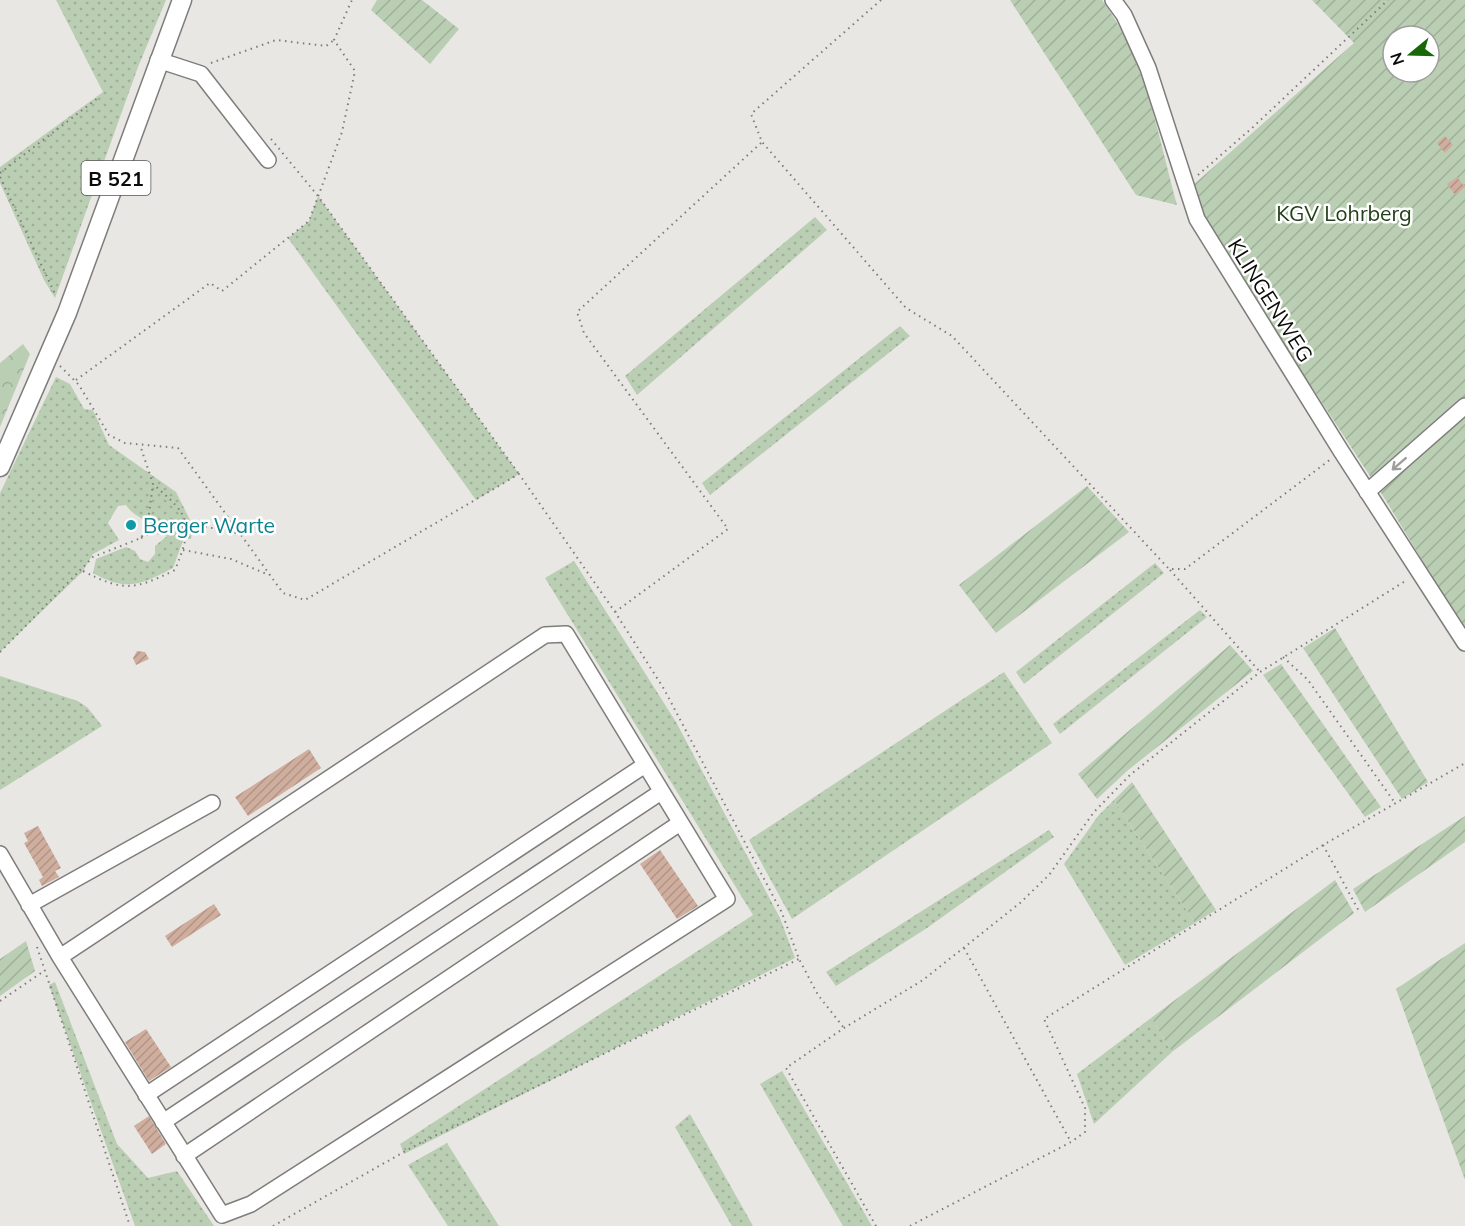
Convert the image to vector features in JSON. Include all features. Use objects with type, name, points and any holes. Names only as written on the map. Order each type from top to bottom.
[{"type":"main road","name":"B 521","points":[[0,467],[67,313],[158,60],[182,0]]},
{"type":"street","name":"KLINGENWEG","points":[[1113,0],[1124,15],[1148,68],[1184,186],[1197,219],[1341,451],[1465,643]]},
{"type":"street","points":[[158,60],[189,68],[201,74],[268,160]]},
{"type":"street","points":[[1367,492],[1465,406]]},
{"type":"street","points":[[0,854],[60,957],[222,1215],[251,1204],[727,899],[566,634],[545,635],[60,957]]},
{"type":"street","points":[[146,1095],[645,765]]},
{"type":"street","points":[[163,1122],[662,792]]},
{"type":"street","points":[[29,905],[212,803]]},
{"type":"street","points":[[184,1156],[680,823]]},
{"type":"path","points":[[189,68],[209,64],[276,40],[326,46],[334,40],[352,0]]},
{"type":"path","points":[[881,0],[751,114],[762,142],[906,308],[952,336],[1169,569],[1260,672]]},
{"type":"path","points":[[1184,186],[1252,128],[1388,0]]},
{"type":"path","points":[[75,380],[210,283],[222,291],[309,221],[342,132],[355,71],[334,40]]},
{"type":"path","points":[[67,313],[48,283],[0,175],[98,98]]},
{"type":"path","points":[[267,135],[318,196],[519,474],[615,612],[669,699],[782,914],[800,959],[818,995],[844,1028]]},
{"type":"path","points":[[615,612],[728,529],[584,333],[577,312],[762,142]]},
{"type":"path","points":[[49,356],[75,380],[109,435],[140,445],[178,448],[283,593],[304,600],[519,474]]},
{"type":"path","points":[[140,445],[153,484],[147,528],[141,538]]},
{"type":"path","points":[[1169,569],[1185,569],[1341,451]]},
{"type":"path","points":[[83,571],[113,586],[144,585],[175,570],[188,538],[182,509],[153,484]]},
{"type":"path","points":[[0,652],[83,571],[93,557],[163,529],[185,526],[214,527],[240,534]]},
{"type":"path","points":[[183,550],[231,559],[269,575]]},
{"type":"path","points":[[876,1226],[786,1068],[844,1028],[923,980],[1020,903],[1049,875],[1094,812],[1130,775],[1260,672],[1419,572]]},
{"type":"path","points":[[1283,657],[1308,680],[1395,803]]},
{"type":"path","points":[[910,1226],[1071,1142],[1085,1132],[1085,1108],[1044,1019],[1323,845],[1465,763]]},
{"type":"path","points":[[1323,845],[1360,913]]},
{"type":"path","points":[[963,948],[1071,1142]]},
{"type":"path","points":[[273,1226],[418,1144],[800,959]]},
{"type":"path","points":[[0,1001],[44,971],[130,1226]]},
{"type":"green space","points":[[56,0],[166,0],[138,67],[55,298],[44,280],[0,183],[0,167],[103,92]]},
{"type":"green space","points":[[377,0],[422,0],[459,29],[430,64],[371,10]]},
{"type":"green space","points":[[1010,0],[1102,0],[1130,47],[1140,73],[1157,125],[1177,205],[1136,195]]},
{"type":"green space","name":"KGV Lohrberg","points":[[1312,0],[1465,0],[1465,631],[1385,499],[1202,219],[1192,186],[1354,43]]},
{"type":"green space","points":[[318,196],[519,474],[476,500],[288,238],[309,221]]},
{"type":"green space","points":[[815,217],[827,230],[637,395],[625,376]]},
{"type":"green space","points":[[900,326],[910,336],[710,495],[702,483]]},
{"type":"green space","points":[[23,344],[30,354],[0,427],[0,363]]},
{"type":"green space","points":[[56,377],[70,384],[84,409],[93,410],[109,445],[176,492],[193,526],[191,539],[184,538],[173,568],[151,579],[125,584],[105,579],[93,573],[96,559],[126,547],[135,551],[140,559],[148,562],[155,554],[155,546],[167,536],[156,534],[150,525],[126,505],[118,506],[108,523],[119,540],[93,554],[83,571],[0,652],[0,493]]},
{"type":"green space","points":[[1087,486],[1129,532],[996,633],[959,585]]},
{"type":"green space","points":[[574,561],[676,722],[780,918],[795,958],[404,1154],[400,1144],[753,915],[545,578]]},
{"type":"green space","points":[[1155,563],[1164,573],[1024,684],[1016,672]]},
{"type":"green space","points":[[1200,610],[1207,617],[1060,734],[1053,724]]},
{"type":"green space","points":[[1335,628],[1428,782],[1402,799],[1303,648]]},
{"type":"green space","points":[[1230,645],[1253,671],[1127,771],[1097,799],[1078,774]]},
{"type":"green space","points":[[1281,664],[1381,807],[1365,817],[1263,675]]},
{"type":"green space","points":[[1004,672],[1052,743],[792,919],[749,840]]},
{"type":"green space","points":[[0,676],[78,701],[88,708],[102,726],[0,790]]},
{"type":"green space","points":[[1132,782],[1216,910],[1195,923],[1114,800]]},
{"type":"green space","points":[[1114,800],[1195,923],[1125,965],[1064,864],[1098,816]]},
{"type":"green space","points":[[1465,816],[1465,842],[1365,912],[1353,889]]},
{"type":"green space","points":[[1049,830],[1054,837],[927,928],[836,986],[826,972]]},
{"type":"green space","points":[[1335,880],[1354,913],[1172,1052],[1151,1018]]},
{"type":"green space","points":[[26,941],[35,971],[0,996],[0,959]]},
{"type":"green space","points":[[1465,943],[1465,1180],[1396,989]]},
{"type":"green space","points":[[55,982],[117,1144],[148,1178],[177,1171],[214,1226],[135,1226],[49,985]]},
{"type":"green space","points":[[1151,1018],[1172,1052],[1094,1124],[1077,1074]]},
{"type":"green space","points":[[782,1071],[872,1226],[843,1226],[760,1084]]},
{"type":"green space","points":[[690,1114],[753,1226],[732,1226],[675,1127]]},
{"type":"green space","points":[[447,1143],[499,1226],[448,1226],[408,1165]]},
{"type":"building","points":[[1445,136],[1453,145],[1445,153],[1437,143]]},
{"type":"building","points":[[1457,177],[1465,187],[1455,195],[1447,184]]},
{"type":"building","points":[[137,651],[145,652],[149,659],[136,665],[133,658]]},
{"type":"building","points":[[309,749],[321,768],[248,816],[235,797]]},
{"type":"building","points":[[38,826],[61,868],[55,871],[59,877],[42,886],[39,880],[43,877],[24,843],[28,841],[24,833]]},
{"type":"building","points":[[660,850],[698,906],[677,919],[640,864]]},
{"type":"building","points":[[214,904],[221,915],[172,947],[165,936]]},
{"type":"building","points":[[146,1029],[171,1067],[149,1081],[125,1042]]},
{"type":"building","points":[[149,1116],[166,1144],[152,1154],[134,1126]]},
{"type":"place","name":"Berger Warte","points":[[131,525]]}]
